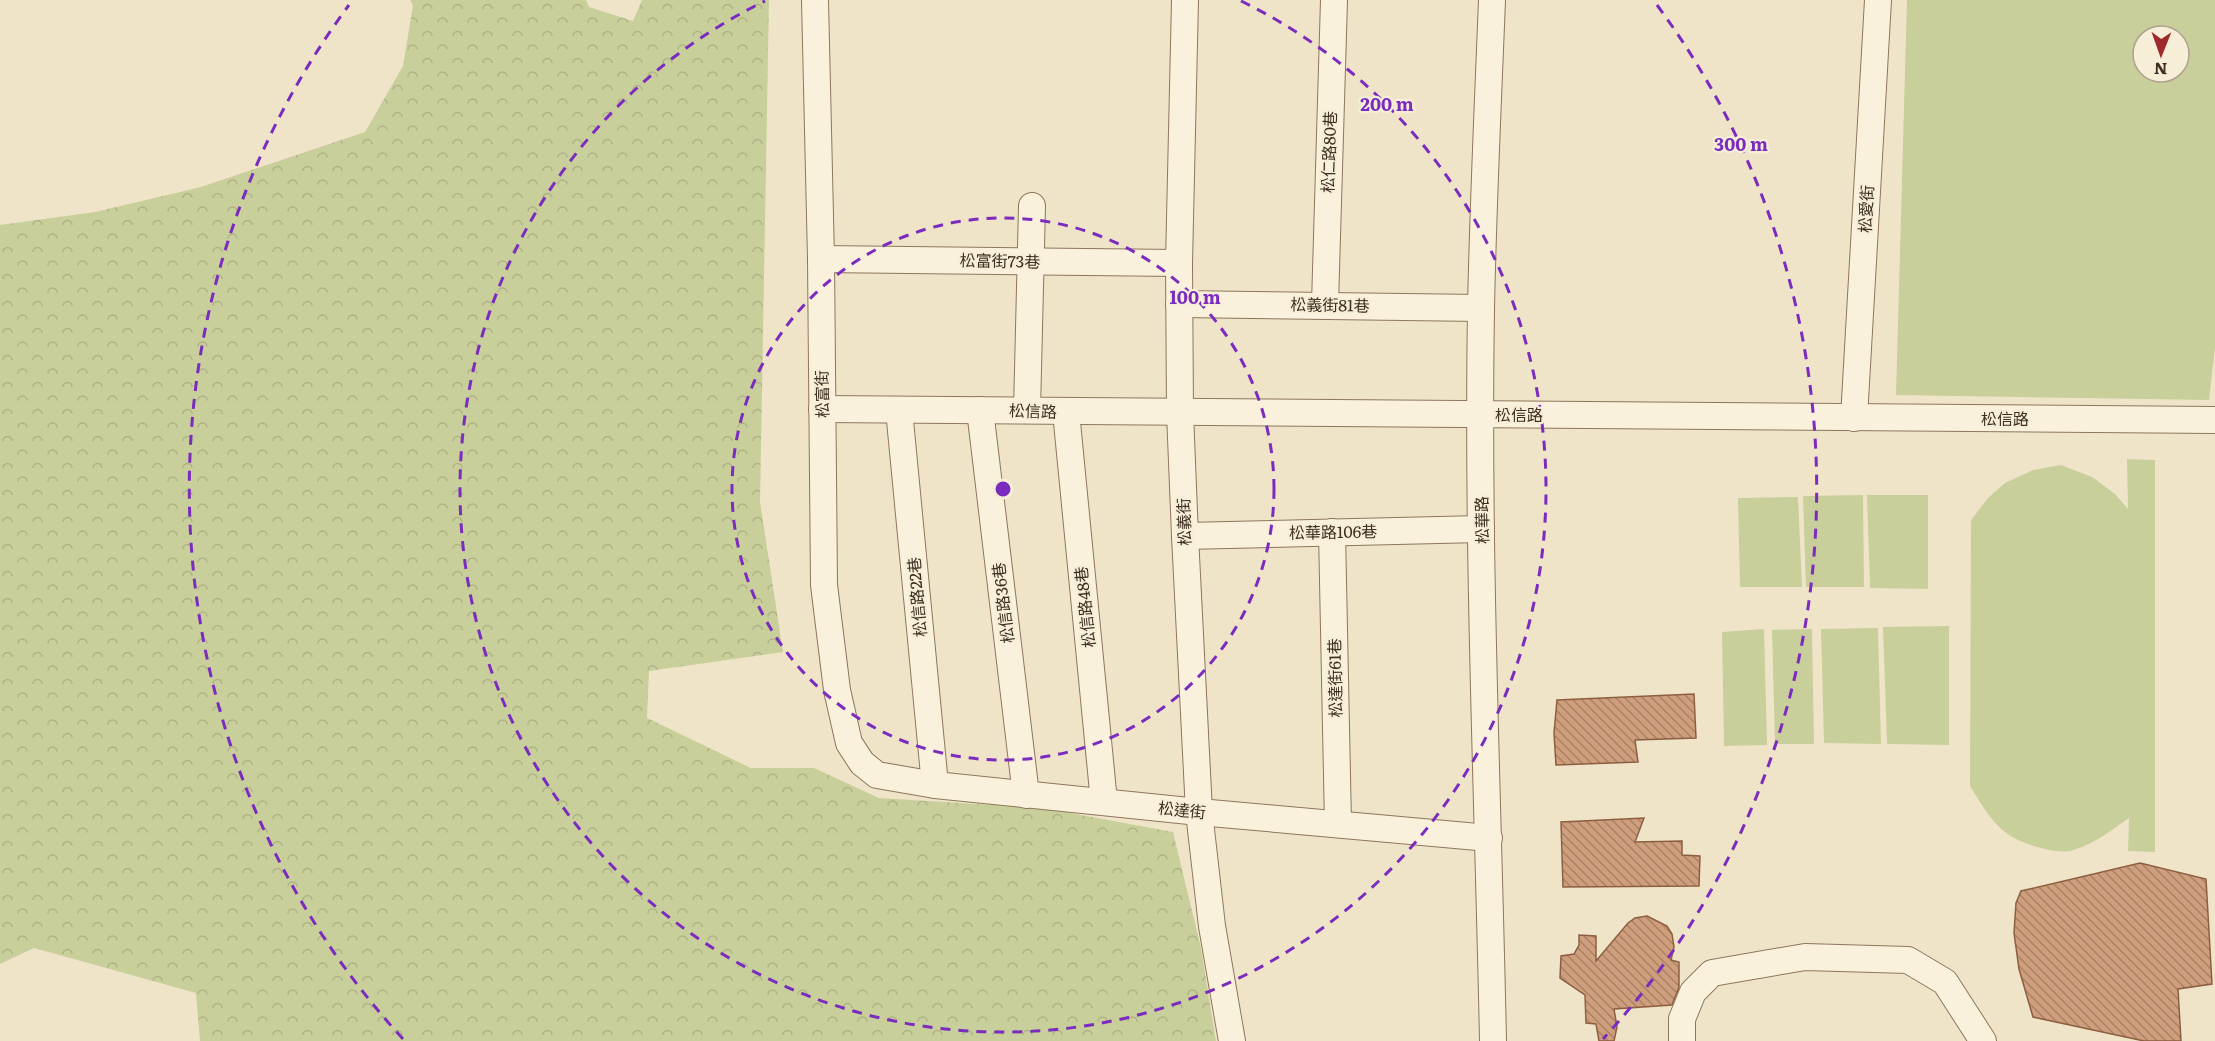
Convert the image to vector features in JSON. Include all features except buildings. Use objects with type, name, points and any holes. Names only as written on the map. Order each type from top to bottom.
[{"type":"street","name":"松富街","points":[[815,0],[821,259],[824,585],[837,690],[849,743],[862,763],[877,775]]},
{"type":"street","name":"松義街","points":[[1185,0],[1179,263],[1180,413],[1185,536],[1199,812],[1212,926],[1232,1041]]},
{"type":"street","name":"松仁路80巷","points":[[1325,304],[1334,0]]},
{"type":"street","name":"松華路","points":[[1492,0],[1481,308],[1481,529],[1493,1041]]},
{"type":"street","name":"松愛街","points":[[1854,418],[1878,0]]},
{"type":"street","points":[[1027,410],[1032,206]]},
{"type":"street","name":"松富街73巷","points":[[821,259],[1179,263]]},
{"type":"street","name":"松義街81巷","points":[[1179,304],[1325,304],[1481,308]]},
{"type":"street","name":"松信路","points":[[822,409],[2215,420]]},
{"type":"street","name":"松信路22巷","points":[[899,410],[934,785]]},
{"type":"street","name":"松信路36巷","points":[[980,410],[1026,795]]},
{"type":"street","name":"松信路48巷","points":[[1066,412],[1104,802]]},
{"type":"street","name":"松華路106巷","points":[[1185,536],[1481,529]]},
{"type":"street","name":"松達街61巷","points":[[1332,532],[1338,824]]},
{"type":"street","name":"松達街","points":[[877,775],[934,785],[1026,795],[1489,838]]},
{"type":"street","points":[[1682,1041],[1682,1019],[1693,992],[1712,973],[1804,957],[1908,960],[1945,982],[1983,1041]]},
{"type":"green space","points":[[410,0],[586,0],[589,7],[633,21],[642,0],[769,0],[760,502],[783,652],[649,671],[647,718],[751,768],[814,768],[879,798],[1043,808],[1173,832],[1201,948],[1216,1041],[200,1041],[196,993],[34,948],[0,964],[0,225],[95,212],[201,187],[365,132],[403,66],[413,5]]},
{"type":"green space","points":[[1907,0],[2215,0],[2215,348],[2209,400],[1896,395]]},
{"type":"green space","points":[[2127,459],[2155,460],[2155,852],[2128,851],[2129,818],[2081,847],[2067,851],[2048,850],[2030,845],[2008,834],[1992,819],[1970,786],[1971,520],[1988,498],[2005,483],[2033,470],[2061,465],[2092,477],[2115,494],[2128,509]]},
{"type":"green space","points":[[1863,495],[1864,587],[1806,587],[1803,496]]},
{"type":"green space","points":[[1867,495],[1928,495],[1928,589],[1870,588]]},
{"type":"green space","points":[[1798,497],[1802,587],[1740,587],[1738,498]]},
{"type":"green space","points":[[1949,626],[1949,745],[1887,744],[1883,627]]},
{"type":"green space","points":[[1878,628],[1881,744],[1824,743],[1821,629]]},
{"type":"green space","points":[[1764,629],[1767,745],[1724,746],[1722,632]]},
{"type":"green space","points":[[1812,629],[1814,744],[1775,744],[1772,630]]}]
